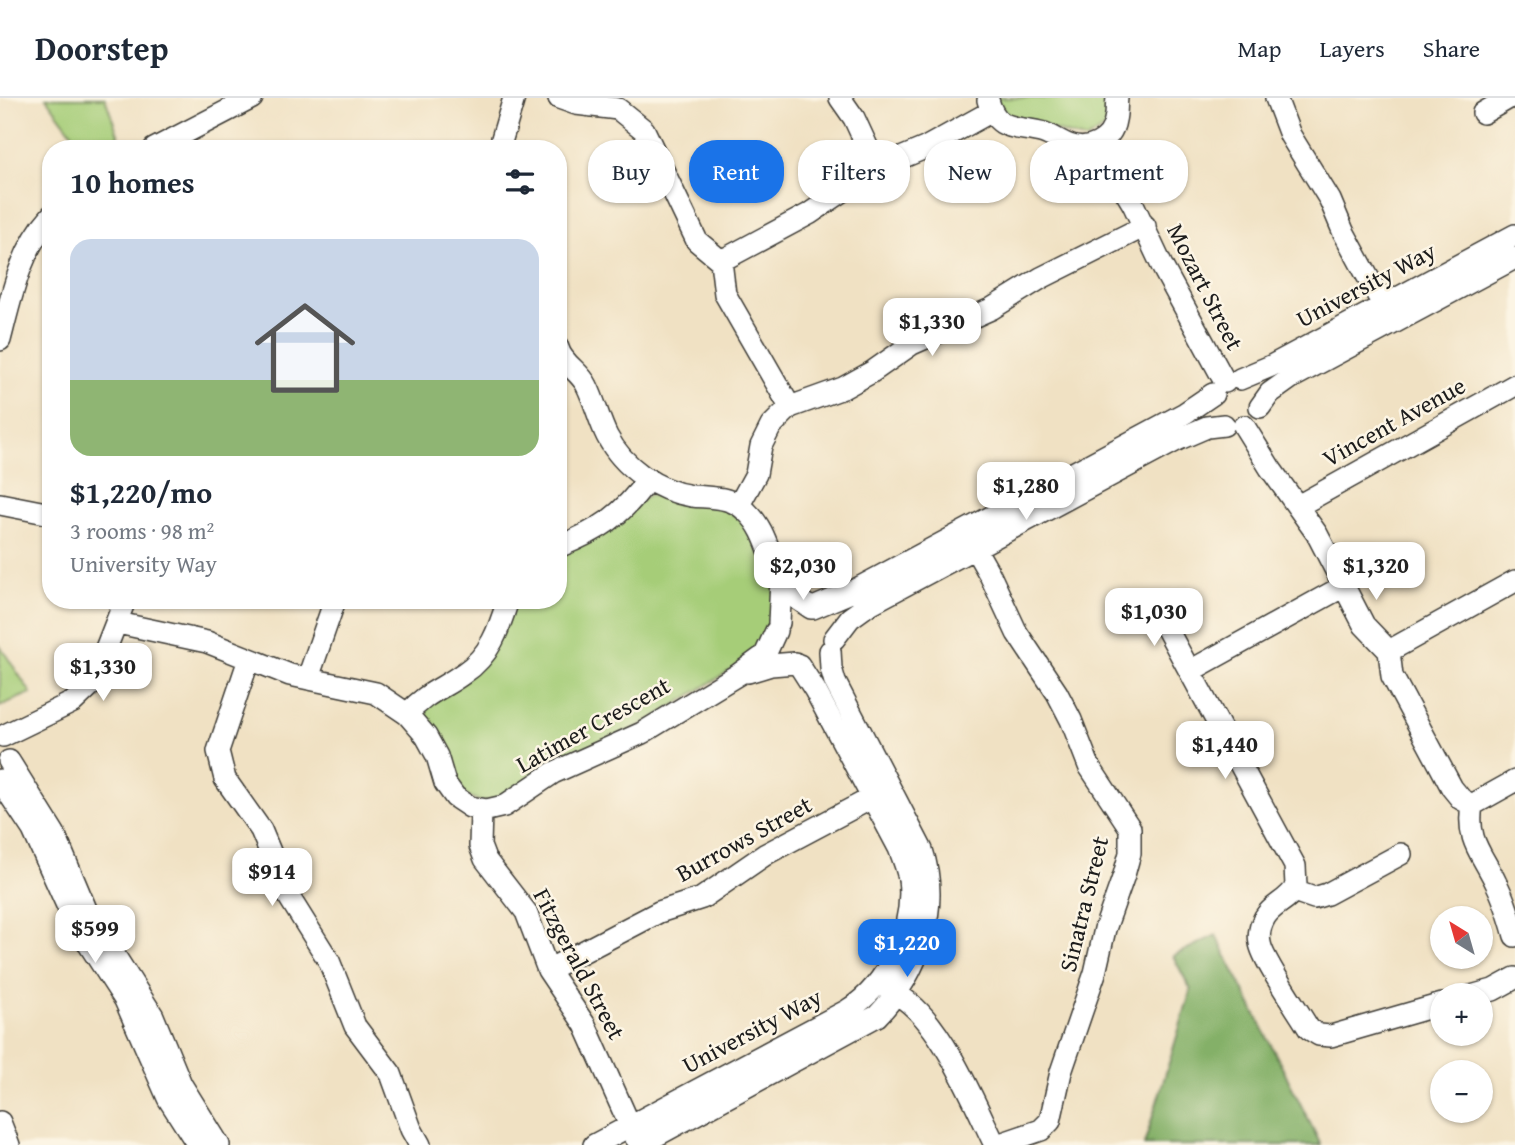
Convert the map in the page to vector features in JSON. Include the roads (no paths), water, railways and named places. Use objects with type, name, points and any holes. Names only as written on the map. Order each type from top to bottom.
[{"type":"street","points":[[171,140],[252,98]]},
{"type":"street","points":[[501,140],[513,98]]},
{"type":"street","points":[[559,98],[576,104],[618,109],[644,130],[696,241],[721,261],[725,295],[790,407]]},
{"type":"street","points":[[840,98],[864,140]]},
{"type":"street","points":[[1101,140],[1113,128],[1117,98]]},
{"type":"street","points":[[1276,98],[1290,135],[1330,200],[1343,231],[1388,315]]},
{"type":"street","points":[[1483,113],[1509,98]]},
{"type":"street","points":[[910,154],[925,148],[990,105],[1001,123],[1013,129],[1044,133],[1060,140]]},
{"type":"street","points":[[721,261],[825,203]]},
{"type":"street","name":"Mozart Street","points":[[1132,203],[1226,385]]},
{"type":"street","points":[[739,505],[756,474],[761,446],[771,426],[790,407],[843,388],[872,372],[912,344],[991,309],[1041,278],[1145,226]]},
{"type":"street","points":[[0,340],[24,259],[42,227]]},
{"type":"street","name":"University Way","points":[[1260,407],[1267,396],[1286,382],[1515,235]]},
{"type":"street","name":"University Way","points":[[881,794],[831,668],[832,645],[847,621],[970,540],[1185,413],[1226,385],[1515,258]]},
{"type":"street","points":[[567,362],[586,384],[614,447],[629,464],[648,479],[676,492],[719,498],[739,505],[748,513],[756,524],[781,580],[793,596],[829,620],[832,645],[817,663],[797,664],[781,653],[777,644],[781,580]]},
{"type":"street","points":[[1234,425],[1255,418],[1260,407],[1259,397],[1249,383],[1226,385],[1213,411],[1217,419],[1234,425],[1270,468],[1317,534],[1364,625],[1389,651],[1392,676],[1452,788],[1461,799],[1472,805]]},
{"type":"street","name":"Vincent Avenue","points":[[1298,506],[1515,386]]},
{"type":"street","name":"University Way","points":[[812,608],[970,540],[1186,435],[1210,425],[1234,425]]},
{"type":"street","points":[[567,543],[591,533],[620,513],[632,502],[648,479]]},
{"type":"street","points":[[0,504],[42,512]]},
{"type":"street","name":"Sinatra Street","points":[[970,540],[1017,633],[1057,693],[1089,766],[1130,828],[1129,853],[1124,875],[1105,929],[1095,974],[1060,1072],[1050,1121],[1041,1130],[996,1145]]},
{"type":"street","points":[[1389,651],[1515,581]]},
{"type":"street","points":[[1190,671],[1343,586]]},
{"type":"street","points":[[1154,605],[1295,866],[1297,876],[1294,891],[1269,911],[1264,919],[1260,929],[1260,947],[1309,1029],[1318,1035],[1331,1036],[1430,1007]]},
{"type":"street","points":[[778,627],[784,616],[794,609],[812,608]]},
{"type":"street","points":[[122,609],[92,684],[73,702],[2,734],[9,745],[3,770],[41,843],[75,923],[125,1000],[168,1098],[198,1145]]},
{"type":"street","points":[[308,678],[331,609]]},
{"type":"street","points":[[407,714],[426,694],[464,674],[479,660],[494,640],[505,609]]},
{"type":"street","points":[[118,623],[207,642],[290,675],[376,693],[407,714],[430,741],[449,791],[460,802],[481,810]]},
{"type":"street","name":"Latimer Crescent","points":[[481,810],[504,806],[553,773],[633,737],[739,674],[765,655],[778,627]]},
{"type":"street","points":[[249,659],[218,751],[225,779],[261,830],[289,897],[330,961],[355,1026],[391,1074],[411,1129],[420,1145]]},
{"type":"street","name":"University Way","points":[[594,1145],[848,1010],[888,988],[909,972],[925,925],[930,890],[922,850],[881,794],[797,664]]},
{"type":"street","name":"Latimer Crescent","points":[[739,674],[771,666],[797,664]]},
{"type":"street","points":[[3,770],[54,833],[88,914],[153,1016],[181,1084],[219,1145]]},
{"type":"street","points":[[1472,805],[1515,781]]},
{"type":"street","name":"Burrows Street","points":[[548,970],[659,912],[702,898],[765,854],[881,794]]},
{"type":"street","points":[[1472,805],[1469,823],[1471,836],[1504,900],[1515,936]]},
{"type":"street","name":"Fitzgerald Street","points":[[481,810],[480,846],[485,859],[526,912],[548,970],[585,1025],[639,1145]]},
{"type":"street","points":[[1294,891],[1314,898],[1326,894],[1401,854]]},
{"type":"street","points":[[1493,988],[1515,978]]},
{"type":"street","points":[[888,988],[915,1008],[929,1025],[961,1074],[996,1145]]},
{"type":"street","name":"University Way","points":[[639,1145],[877,1016],[888,988]]},
{"type":"street","points":[[0,1122],[9,1145]]}]
